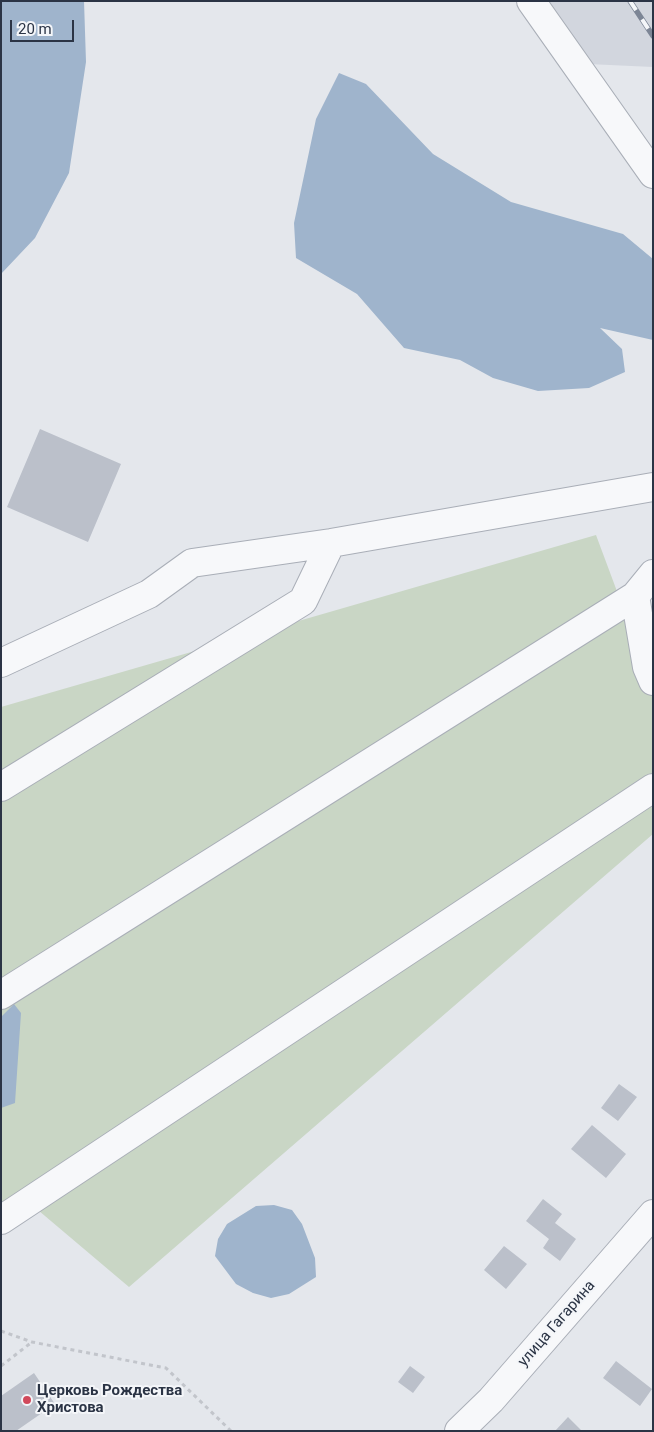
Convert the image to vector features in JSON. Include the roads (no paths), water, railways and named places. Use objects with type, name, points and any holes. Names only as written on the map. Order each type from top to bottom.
[{"type":"street","points":[[531,1],[653,174]]},
{"type":"street","points":[[1,664],[149,594],[192,563],[330,542],[653,487]]},
{"type":"street","points":[[1,787],[304,601],[330,542]]},
{"type":"street","points":[[1,995],[636,596],[653,574]]},
{"type":"street","points":[[636,596],[647,667],[653,681]]},
{"type":"street","points":[[1,1220],[653,788]]},
{"type":"street","name":"улица Гагарина","points":[[459,1431],[491,1400],[653,1214]]},
{"type":"water","points":[[1,1],[84,1],[86,62],[69,173],[35,238],[1,274]]},
{"type":"water","points":[[339,73],[366,84],[433,154],[511,202],[623,234],[653,259],[653,340],[600,328],[622,349],[625,372],[589,388],[538,391],[493,378],[460,360],[404,348],[357,294],[296,258],[294,223],[316,119]]},
{"type":"water","points":[[14,1004],[21,1013],[15,1103],[1,1108],[1,1017]]},
{"type":"water","points":[[274,1205],[292,1210],[302,1224],[315,1258],[316,1277],[289,1294],[271,1298],[253,1293],[236,1284],[215,1256],[218,1239],[227,1224],[256,1206]]},
{"type":"railway","points":[[630,1],[653,36]]},
{"type":"place","name":"Церковь Рождества Христова","points":[[27,1400]]}]
